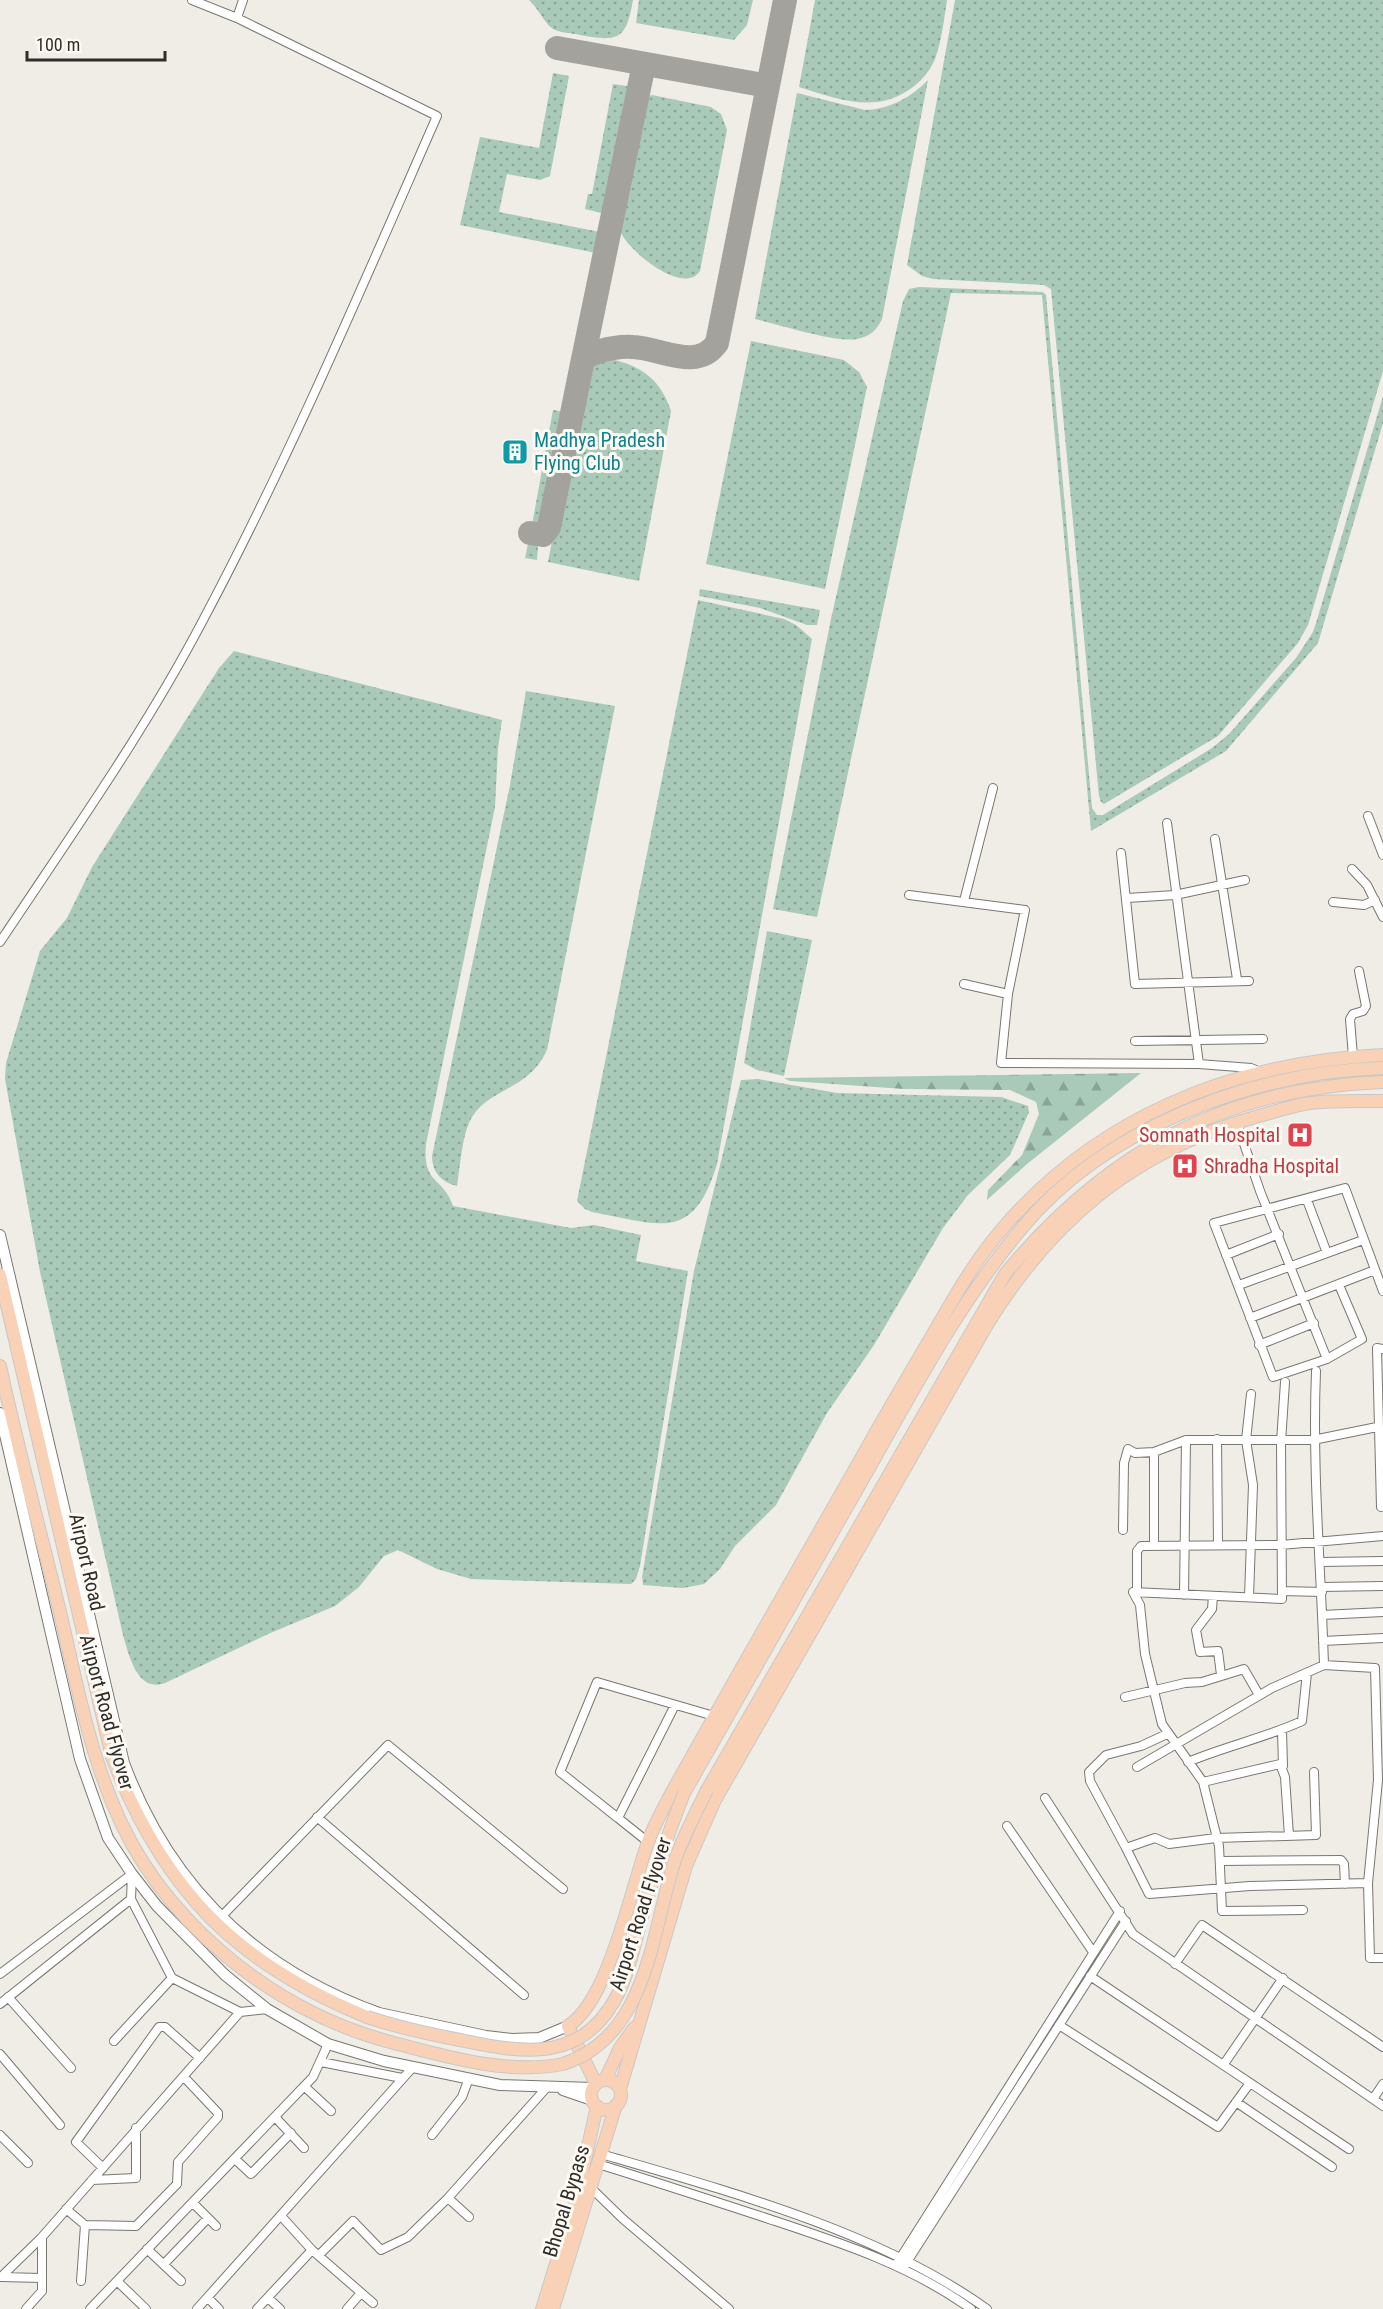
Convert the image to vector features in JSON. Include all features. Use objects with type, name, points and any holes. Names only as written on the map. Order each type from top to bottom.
[{"type":"main road","points":[[716,1721],[954,1297],[993,1240],[1031,1197],[1063,1169],[1120,1129],[1175,1099],[1258,1071],[1353,1056],[1383,1055]]},
{"type":"main road","points":[[616,2105],[604,2109],[572,2024],[602,1982],[648,1842],[673,1790],[914,1388],[965,1307],[1022,1227],[1057,1191],[1097,1161],[1183,1112],[1285,1079],[1383,1068]]},
{"type":"main road","points":[[732,1755],[1005,1274],[1039,1234],[1128,1159],[1177,1131],[1288,1092],[1383,1082]]},
{"type":"main road","points":[[732,1755],[988,1323],[1040,1248],[1102,1192],[1154,1156],[1183,1142],[1237,1123],[1312,1103],[1383,1101]]},
{"type":"main road","name":"Airport Road","points":[[0,1275],[112,1757],[149,1840],[180,1877]]},
{"type":"main road","name":"Airport Road Flyover","points":[[0,1366],[93,1751],[126,1833],[160,1886],[195,1926],[232,1960],[270,1988],[331,2022],[421,2050],[505,2067],[531,2068],[563,2064],[586,2055],[603,2044],[626,2015],[643,1975],[680,1848],[707,1790],[732,1755]]},
{"type":"main road","name":"Airport Road Flyover","points":[[180,1877],[191,1896],[251,1954],[285,1978],[332,2003],[392,2025],[439,2036],[506,2049],[548,2049],[584,2036],[600,2022],[615,1999],[662,1849],[716,1721]]},
{"type":"main road","name":"Bhopal Bypass","points":[[542,2309],[586,2184],[600,2159],[620,2098],[620,2089],[686,1866],[732,1755]]},
{"type":"main road","name":"Bhopal Bypass","points":[[553,2309],[586,2184],[597,2090],[620,2048],[640,2019]]},
{"type":"main road","points":[[597,2090],[614,2082],[620,2089]]},
{"type":"street","points":[[0,942],[114,771],[200,626],[289,451],[437,116],[237,18],[192,0]]},
{"type":"street","points":[[237,18],[243,0]]},
{"type":"street","points":[[964,901],[993,788]]},
{"type":"street","points":[[1368,816],[1383,855]]},
{"type":"street","points":[[1167,823],[1175,895],[1190,981],[1199,1064]]},
{"type":"street","points":[[1215,839],[1237,979]]},
{"type":"street","points":[[1121,853],[1135,984],[1237,979],[1249,981]]},
{"type":"street","points":[[1352,869],[1366,885],[1383,917]]},
{"type":"street","points":[[1127,898],[1175,895],[1245,880]]},
{"type":"street","points":[[909,895],[1025,910],[1008,994],[1001,1063],[1199,1064],[1251,1068],[1258,1071]]},
{"type":"street","points":[[1333,902],[1364,905],[1375,900]]},
{"type":"street","points":[[1353,1056],[1350,1019],[1353,1014],[1363,1011],[1366,1006],[1359,971]]},
{"type":"street","points":[[964,984],[1008,994]]},
{"type":"street","points":[[1135,1041],[1263,1040]]},
{"type":"street","points":[[1237,1123],[1327,1359]]},
{"type":"street","points":[[1339,1285],[1362,1339],[1327,1359],[1273,1377],[1214,1223],[1345,1188],[1383,1291]]},
{"type":"street","points":[[1307,1200],[1327,1253]]},
{"type":"street","points":[[1226,1256],[1279,1234]]},
{"type":"street","points":[[0,1235],[122,1757],[154,1832],[180,1877],[221,1917],[280,1966],[310,1983],[380,2013],[512,2039],[539,2038],[572,2024]]},
{"type":"street","points":[[1239,1285],[1363,1240]]},
{"type":"street","points":[[1250,1318],[1375,1270]]},
{"type":"street","points":[[1259,1345],[1314,1323]]},
{"type":"street","points":[[1381,1507],[1377,1427],[1377,1348],[1383,1349]]},
{"type":"street","points":[[1316,1371],[1313,1440],[1317,1541],[1321,1562],[1324,1665]]},
{"type":"street","points":[[1284,1382],[1281,1442],[1282,1599],[1133,1592],[1140,1605],[1144,1644],[1162,1724],[1203,1782],[1220,1861],[1222,1911],[1303,1910]]},
{"type":"street","points":[[1249,1597],[1253,1485],[1246,1440],[1251,1394]]},
{"type":"street","points":[[0,1413],[80,1759],[108,1838],[132,1874],[206,1959],[267,2009],[328,2044],[412,2067],[500,2085],[597,2090]]},
{"type":"street","points":[[1124,1530],[1124,1463],[1128,1449],[1135,1453],[1154,1452],[1186,1440],[1281,1442],[1313,1440],[1377,1427]]},
{"type":"street","points":[[1217,1439],[1218,1544]]},
{"type":"street","points":[[1184,1595],[1186,1440]]},
{"type":"street","points":[[1154,1452],[1154,1545]]},
{"type":"street","points":[[1137,1592],[1138,1548],[1186,1544],[1281,1545],[1383,1536]]},
{"type":"street","points":[[1321,1562],[1383,1562]]},
{"type":"street","points":[[1282,1591],[1383,1586]]},
{"type":"street","points":[[1214,1596],[1212,1609],[1196,1629],[1200,1652],[1218,1651],[1221,1675]]},
{"type":"street","points":[[1322,1615],[1383,1612]]},
{"type":"street","points":[[1323,1641],[1383,1638]]},
{"type":"street","points":[[1188,1762],[1225,1746],[1282,1731],[1302,1721],[1308,1673],[1311,1668],[1324,1665],[1375,1668],[1381,1725],[1379,1820],[1368,1883],[1370,1958],[1383,1958]]},
{"type":"street","points":[[1125,1697],[1155,1689],[1202,1682],[1244,1669],[1259,1695]]},
{"type":"street","points":[[1137,1767],[1259,1695],[1308,1673]]},
{"type":"street","points":[[648,1842],[560,1772],[597,1682],[675,1705],[716,1721]]},
{"type":"street","points":[[618,1818],[675,1705]]},
{"type":"street","points":[[1282,1731],[1289,1836]]},
{"type":"street","points":[[1167,1734],[1141,1746],[1106,1755],[1089,1772],[1090,1781],[1149,1894],[1221,1887],[1368,1883]]},
{"type":"street","points":[[221,1917],[388,1745],[563,1889]]},
{"type":"street","points":[[1203,1782],[1280,1764],[1283,1766]]},
{"type":"street","points":[[1126,1848],[1155,1838],[1169,1844],[1216,1838],[1316,1834],[1314,1772]]},
{"type":"street","points":[[1045,1798],[1133,1934],[1383,2106]]},
{"type":"street","points":[[317,1817],[524,1995]]},
{"type":"street","points":[[1007,1826],[1093,1952]]},
{"type":"street","points":[[1220,1861],[1341,1860],[1344,1864],[1345,1884]]},
{"type":"street","points":[[132,1874],[131,1899],[172,1978],[240,2012],[267,2009]]},
{"type":"street","points":[[0,1974],[132,1874]]},
{"type":"street","points":[[0,2004],[131,1899]]},
{"type":"street","points":[[902,2263],[1119,1911]]},
{"type":"street","points":[[902,2263],[1126,1921]]},
{"type":"street","points":[[1175,1964],[1202,1925],[1383,2047]]},
{"type":"street","points":[[1090,1976],[1349,2149]]},
{"type":"street","points":[[114,2041],[172,1978]]},
{"type":"street","points":[[1224,2064],[1283,1978]]},
{"type":"street","points":[[8,1996],[71,2068]]},
{"type":"street","points":[[42,2278],[1,2277],[42,2237],[240,2012]]},
{"type":"street","points":[[1059,2025],[1218,2127],[1250,2082]]},
{"type":"street","points":[[104,2168],[76,2142],[159,2027],[165,2027],[200,2058]]},
{"type":"street","points":[[90,2309],[304,2086],[321,2062],[328,2044]]},
{"type":"street","points":[[0,2054],[60,2125]]},
{"type":"street","points":[[321,2062],[402,2079]]},
{"type":"street","points":[[197,2309],[282,2217],[412,2067]]},
{"type":"street","points":[[66,2209],[85,2225],[136,2226],[177,2184],[178,2162],[218,2116],[184,2078]]},
{"type":"street","points":[[432,2135],[462,2097],[469,2078]]},
{"type":"street","points":[[1373,2099],[1383,2084]]},
{"type":"street","points":[[304,2086],[331,2111]]},
{"type":"street","points":[[257,2309],[316,2253],[353,2222],[381,2250],[408,2237],[448,2198],[548,2086]]},
{"type":"street","points":[[1236,2102],[1332,2167]]},
{"type":"street","points":[[275,2117],[304,2148]]},
{"type":"street","points":[[92,2180],[136,2178],[136,2128]]},
{"type":"street","points":[[235,2159],[251,2174],[291,2133]]},
{"type":"street","points":[[0,2135],[28,2163]]},
{"type":"street","points":[[600,2159],[801,2218],[940,2278],[987,2309]]},
{"type":"street","points":[[586,2184],[623,2219],[729,2309]]},
{"type":"street","points":[[448,2198],[469,2217]]},
{"type":"street","points":[[193,2203],[216,2226]]},
{"type":"street","points":[[282,2217],[316,2253],[373,2303]]},
{"type":"street","points":[[164,2264],[208,2218]]},
{"type":"street","points":[[81,2281],[85,2225]]},
{"type":"street","points":[[26,2309],[42,2290],[42,2237]]},
{"type":"street","points":[[147,2249],[181,2281]]},
{"type":"street","points":[[902,2263],[971,2309]]},
{"type":"street","points":[[117,2281],[146,2309]]},
{"type":"street","points":[[347,2309],[361,2293]]},
{"type":"street","points":[[208,2298],[219,2309]]},
{"type":"street","points":[[268,2298],[280,2309]]},
{"type":"green space","points":[[529,0],[633,0],[623,30],[612,38],[604,38],[553,29]]},
{"type":"green space","points":[[639,0],[753,0],[747,25],[734,40],[636,23]]},
{"type":"green space","points":[[815,0],[947,0],[939,44],[931,67],[913,87],[899,96],[885,100],[857,102],[842,100],[799,87]]},
{"type":"green space","points":[[955,0],[1383,0],[1383,371],[1308,625],[1298,643],[1218,736],[1104,804],[1099,796],[1051,289],[1044,285],[933,279],[922,276],[907,265]]},
{"type":"green space","points":[[553,73],[569,76],[550,176],[540,180],[507,174],[499,212],[600,232],[596,253],[460,225],[480,137],[539,148]]},
{"type":"green space","points":[[928,80],[882,319],[878,326],[865,337],[848,339],[822,336],[755,319],[797,93],[865,110],[891,105],[914,92]]},
{"type":"green space","points":[[613,84],[627,86],[631,93],[609,215],[585,209],[588,194],[592,194]]},
{"type":"green space","points":[[652,95],[711,107],[721,114],[727,130],[700,271],[692,277],[681,278],[655,267],[631,247],[619,228],[644,98]]},
{"type":"green space","points":[[919,287],[1043,292],[1046,295],[1092,808],[1097,815],[1103,815],[1212,748],[1229,734],[1296,658],[1313,632],[1317,620],[1383,396],[1383,423],[1318,643],[1226,751],[1091,831],[1042,295],[951,293],[817,917],[773,909],[831,619],[903,301],[909,289]]},
{"type":"green space","points":[[751,341],[844,360],[859,372],[867,387],[825,589],[706,564]]},
{"type":"green space","points":[[605,358],[628,364],[646,374],[661,389],[671,411],[639,581],[548,562],[583,380],[594,364]]},
{"type":"green space","points":[[553,410],[566,412],[545,518],[536,526],[532,525]]},
{"type":"green space","points":[[529,539],[538,546],[537,560],[525,558]]},
{"type":"green space","points":[[700,589],[820,610],[817,625],[807,625],[760,608],[699,596]]},
{"type":"green space","points":[[698,600],[784,619],[796,625],[812,639],[717,1164],[707,1190],[697,1207],[685,1218],[655,1223],[592,1212],[577,1201]]},
{"type":"green space","points":[[234,651],[502,720],[495,807],[426,1144],[427,1167],[453,1206],[571,1228],[594,1225],[641,1235],[636,1261],[688,1271],[640,1566],[636,1579],[631,1584],[471,1579],[437,1569],[398,1550],[384,1556],[359,1587],[335,1606],[268,1634],[165,1683],[155,1685],[147,1683],[136,1670],[123,1635],[40,1272],[5,1079],[6,1063],[40,951],[67,918],[92,867],[219,668]]},
{"type":"green space","points":[[526,691],[615,706],[547,1050],[530,1074],[489,1100],[472,1117],[464,1141],[457,1186],[446,1182],[439,1176],[432,1156],[510,785]]},
{"type":"green space","points":[[767,931],[812,940],[784,1076],[757,1070],[744,1063]]},
{"type":"green space","points":[[1141,1073],[1027,1164],[987,1200],[988,1190],[1022,1155],[1039,1114],[1036,1102],[1010,1090],[904,1089],[790,1081],[784,1078]]},
{"type":"green space","points":[[758,1079],[837,1093],[1001,1097],[1028,1106],[1029,1112],[1010,1155],[968,1195],[943,1228],[874,1345],[827,1413],[776,1505],[735,1546],[720,1569],[704,1584],[683,1588],[643,1585],[642,1577],[694,1271],[741,1080]]},
{"type":"taxiway","points":[[530,533],[543,535],[549,527],[582,364],[585,359],[600,351],[625,347],[644,348],[678,356],[699,356],[709,352],[717,343],[785,0]]},
{"type":"taxiway","points":[[557,48],[768,86]]},
{"type":"taxiway","points":[[582,364],[644,64]]},
{"type":"place","name":"Madhya Pradesh Flying Club","points":[[515,452]]},
{"type":"place","name":"Somnath Hospital","points":[[1300,1135]]},
{"type":"place","name":"Shradha Hospital","points":[[1185,1166]]}]
